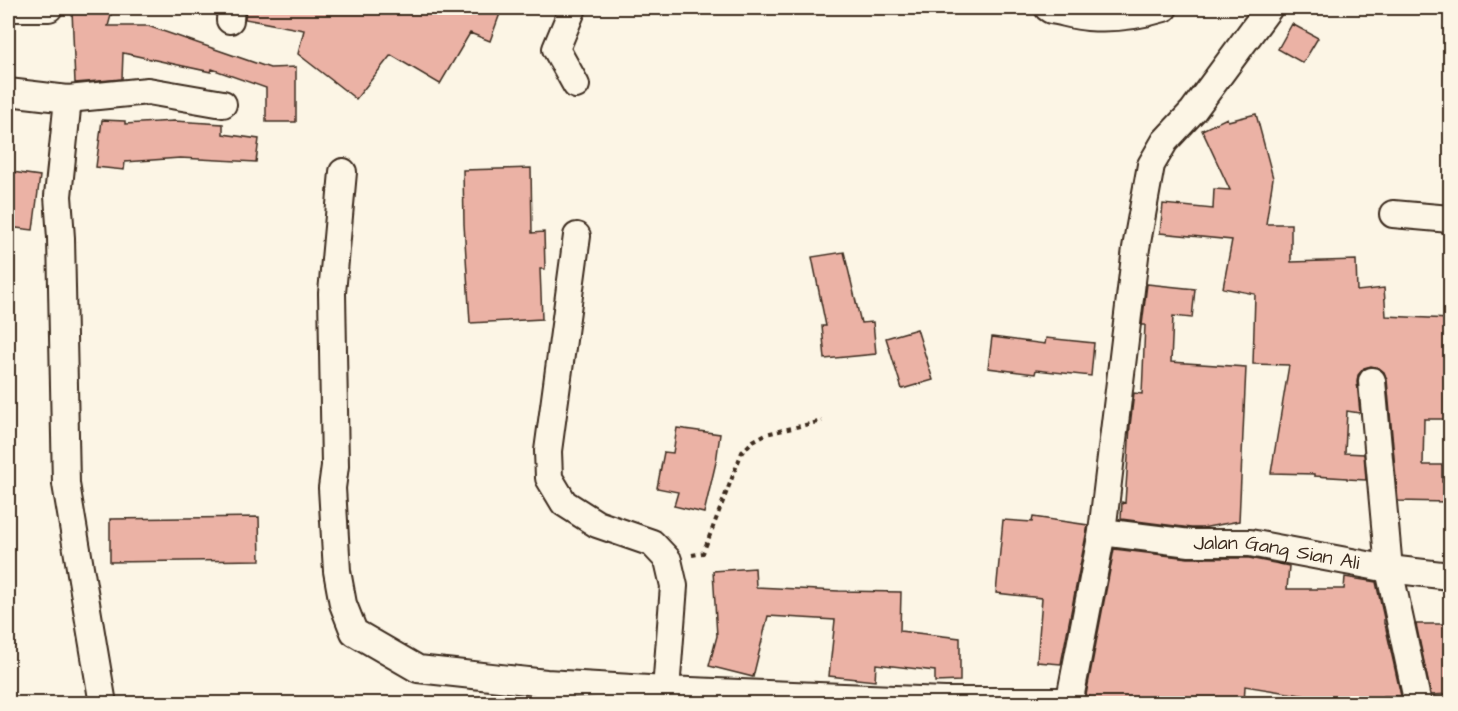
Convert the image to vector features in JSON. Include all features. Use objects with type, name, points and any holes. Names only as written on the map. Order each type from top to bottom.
[{"type":"street","points":[[8,8],[49,8]]},
{"type":"street","points":[[573,8],[556,49],[576,85]]},
{"type":"street","points":[[1048,8],[1087,17],[1119,16],[1164,8]]},
{"type":"street","points":[[343,172],[332,293],[335,466],[332,488],[333,526],[339,582],[343,604],[354,632],[418,669],[546,683],[666,690],[750,698],[1069,702],[1102,532],[1136,248],[1151,165],[1165,141],[1193,111],[1260,10]]},
{"type":"street","points":[[8,92],[68,99],[148,91],[224,105]]},
{"type":"street","points":[[68,99],[58,196],[61,238],[66,484],[103,704]]},
{"type":"street","points":[[1393,214],[1450,219]]},
{"type":"street","points":[[577,236],[548,451],[549,478],[564,503],[597,524],[652,543],[668,560],[674,586],[666,690]]},
{"type":"street","points":[[1372,381],[1389,569],[1418,704]]},
{"type":"street","name":"Jalan Gang Sian Ali","points":[[1102,532],[1190,543],[1250,543],[1389,569],[1450,576]]},
{"type":"path","points":[[668,560],[703,553],[742,452],[753,441],[766,434],[822,421]]},
{"type":"building","points":[[246,8],[502,8],[490,41],[470,33],[440,84],[391,55],[356,99],[298,54],[304,30],[245,19]]},
{"type":"building","points":[[72,10],[112,12],[108,26],[148,26],[270,68],[296,67],[296,122],[266,122],[266,88],[212,69],[211,72],[123,53],[122,79],[75,83]]},
{"type":"building","points":[[1292,24],[1318,38],[1303,63],[1278,49]]},
{"type":"building","points":[[1256,114],[1273,178],[1266,224],[1291,224],[1291,262],[1356,260],[1357,291],[1384,288],[1386,316],[1450,319],[1450,372],[1446,372],[1446,419],[1424,419],[1423,465],[1442,465],[1442,482],[1450,482],[1448,502],[1398,501],[1387,380],[1384,372],[1371,366],[1364,368],[1358,375],[1360,413],[1347,411],[1345,453],[1364,454],[1366,480],[1314,476],[1314,474],[1271,473],[1289,365],[1253,364],[1255,294],[1223,288],[1232,240],[1160,233],[1163,204],[1213,209],[1214,189],[1230,190],[1202,130],[1227,118],[1228,121]]},
{"type":"building","points":[[102,120],[125,121],[125,124],[174,121],[223,124],[223,134],[259,139],[256,162],[180,158],[125,162],[124,170],[96,167]]},
{"type":"building","points":[[531,168],[532,233],[544,232],[545,269],[540,269],[542,319],[470,323],[463,170]]},
{"type":"building","points":[[12,172],[40,176],[33,230],[8,227]]},
{"type":"building","points":[[844,252],[861,323],[873,322],[876,354],[825,359],[822,326],[826,326],[812,257]]},
{"type":"building","points":[[1147,284],[1195,289],[1192,318],[1173,316],[1171,362],[1246,367],[1239,521],[1191,528],[1121,519],[1122,502],[1125,503],[1134,393],[1142,394],[1145,325],[1142,325]]},
{"type":"building","points":[[917,329],[933,380],[902,389],[886,338]]},
{"type":"building","points":[[992,337],[1045,344],[1046,338],[1094,343],[1091,376],[1036,370],[1035,374],[988,368]]},
{"type":"building","points":[[677,428],[720,434],[704,513],[674,506],[678,492],[657,488],[664,452],[673,453]]},
{"type":"building","points":[[259,517],[260,560],[110,562],[110,519]]},
{"type":"building","points":[[1033,517],[1088,525],[1061,664],[1037,662],[1042,598],[996,593],[1003,520],[1032,522]]},
{"type":"building","points":[[1114,549],[1188,558],[1249,558],[1289,566],[1287,589],[1344,589],[1345,577],[1376,582],[1401,696],[1384,696],[1384,704],[1319,704],[1319,698],[1245,686],[1244,704],[1088,704],[1089,696],[1086,695]]},
{"type":"building","points":[[755,568],[756,587],[901,592],[900,631],[960,638],[960,681],[935,682],[935,671],[876,664],[875,681],[829,676],[835,620],[768,616],[753,677],[709,666],[717,636],[713,571]]},
{"type":"building","points":[[1416,624],[1450,624],[1450,694],[1431,695]]}]
